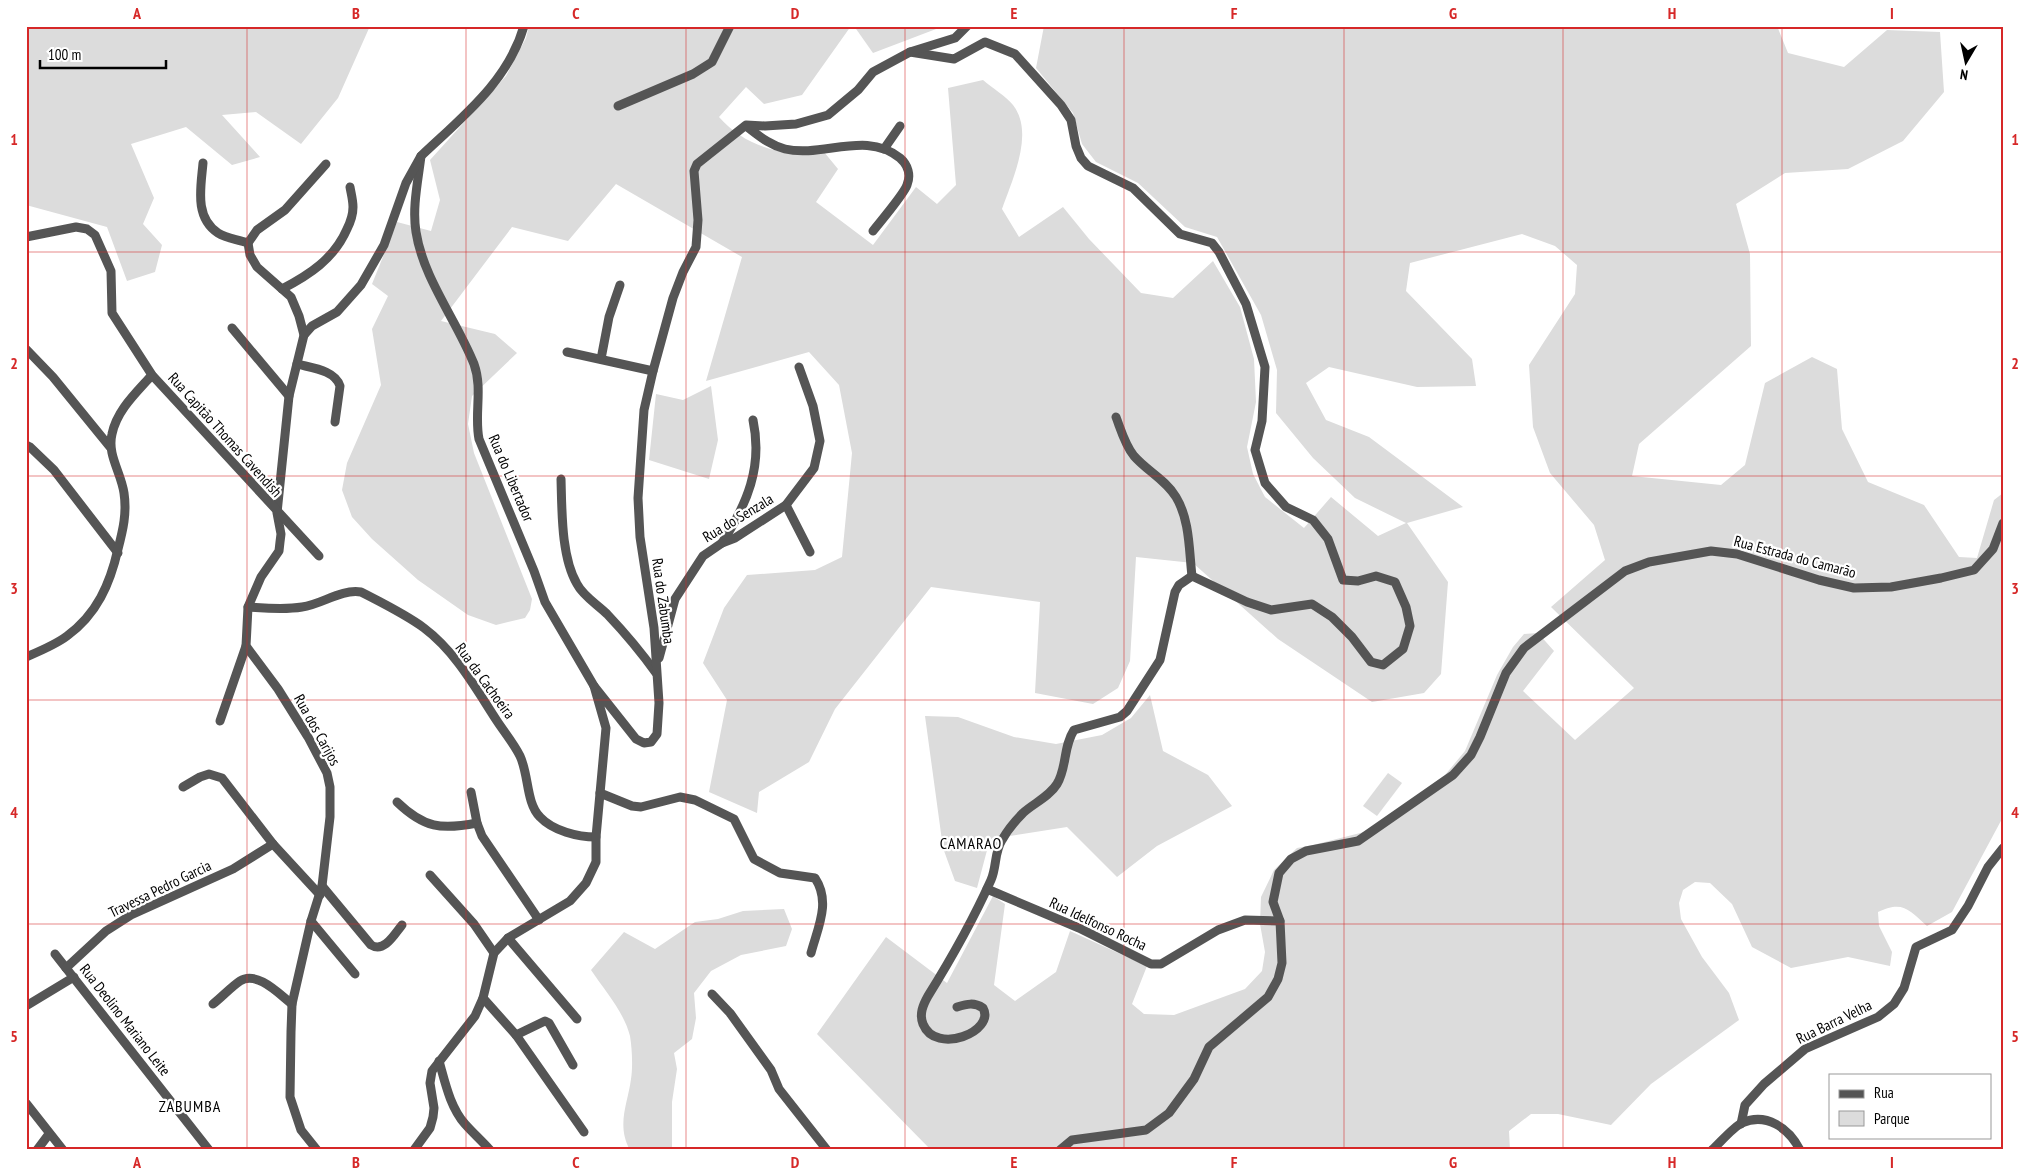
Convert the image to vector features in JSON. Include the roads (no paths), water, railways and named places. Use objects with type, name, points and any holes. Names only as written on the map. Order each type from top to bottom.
[{"type":"street","points":[[304,335],[312,326],[337,312],[360,285],[384,245],[406,183],[421,156],[484,95],[502,74],[524,26]]},
{"type":"street","points":[[618,106],[693,74],[712,62],[730,26]]},
{"type":"street","points":[[746,125],[796,124],[828,115],[858,90],[873,72],[910,52],[955,38],[967,26]]},
{"type":"street","points":[[910,52],[954,59],[985,42],[1015,54],[1061,105],[1071,120],[1076,146],[1081,158],[1088,166],[1133,188],[1180,234],[1212,243],[1219,252],[1246,304],[1265,367],[1262,421],[1255,450],[1264,483],[1286,507],[1313,520],[1328,539],[1343,580],[1358,581],[1376,576],[1395,582],[1406,607],[1410,626],[1403,648],[1383,665],[1371,662],[1352,637],[1332,617],[1312,604],[1271,610],[1247,602],[1192,576]]},
{"type":"street","points":[[746,125],[770,144],[785,149],[806,151],[851,145],[869,146],[896,154],[908,167],[907,186],[873,231]]},
{"type":"street","name":"Rua do Zabumba","points":[[594,686],[636,739],[644,743],[651,742],[657,734],[659,719],[654,628],[640,537],[638,498],[644,410],[673,298],[696,247],[698,220],[694,171],[697,164],[746,125]]},
{"type":"street","points":[[884,149],[900,126]]},
{"type":"street","name":"Rua do Libertador","points":[[421,156],[415,204],[416,232],[423,260],[474,365],[479,387],[477,422],[479,439],[528,554],[545,602],[594,686]]},
{"type":"street","points":[[203,163],[202,214],[217,232],[248,243]]},
{"type":"street","points":[[220,721],[246,646],[248,607],[261,577],[279,551],[281,534],[277,513],[289,396],[304,335],[300,316],[291,297],[257,267],[250,255],[248,243],[257,230],[285,210],[326,164]]},
{"type":"street","points":[[282,289],[307,276],[328,259],[342,240],[350,222],[353,208],[350,187]]},
{"type":"street","name":"Rua Capitão Thomas Cavendish","points":[[26,237],[76,227],[91,231],[105,255],[111,271],[112,313],[152,375],[277,513],[319,556]]},
{"type":"street","points":[[601,359],[609,317],[620,285]]},
{"type":"street","points":[[232,328],[289,396]]},
{"type":"street","points":[[26,349],[53,377],[110,448],[123,488],[125,503],[125,516],[118,553],[109,584],[102,597],[90,613],[67,636],[26,657]]},
{"type":"street","points":[[567,352],[653,371]]},
{"type":"street","points":[[298,364],[330,373],[339,381],[335,422]]},
{"type":"street","name":"Rua do Senzala","points":[[656,669],[676,599],[703,556],[786,505],[814,468],[820,441],[813,406],[799,367]]},
{"type":"street","points":[[110,448],[112,432],[123,408],[152,375]]},
{"type":"street","points":[[1116,417],[1129,448],[1136,458],[1162,479],[1176,497],[1185,520],[1192,576]]},
{"type":"street","points":[[722,543],[735,522],[748,493],[754,472],[757,440],[753,420]]},
{"type":"street","points":[[26,445],[54,470],[118,553]]},
{"type":"street","points":[[561,479],[562,517],[567,550],[571,571],[578,586],[656,669]]},
{"type":"street","points":[[786,505],[810,552]]},
{"type":"street","name":"Rua Estrada do Camarão","points":[[1060,1150],[1072,1140],[1146,1130],[1169,1113],[1194,1079],[1208,1047],[1268,996],[1278,979],[1282,963],[1280,921],[1273,902],[1279,873],[1291,859],[1306,851],[1358,841],[1453,775],[1471,755],[1506,674],[1524,648],[1625,571],[1649,562],[1711,551],[1737,554],[1819,580],[1854,588],[1891,587],[1974,570],[1993,549],[2003,523]]},
{"type":"street","points":[[957,1007],[975,1004],[985,1011],[984,1019],[973,1032],[964,1037],[940,1039],[928,1034],[921,1019],[923,1005],[937,983],[987,889],[996,868],[996,852],[1002,840],[1023,813],[1052,792],[1058,783],[1062,773],[1068,742],[1074,730],[1120,717],[1128,711],[1160,660],[1175,592],[1179,585],[1192,576]]},
{"type":"street","name":"Rua da Cachoeira","points":[[248,607],[302,607],[318,604],[345,592],[361,592],[424,628],[438,639],[462,667],[516,748],[524,766],[534,810],[541,819],[568,833],[584,837],[596,837]]},
{"type":"street","name":"Rua dos Carijos","points":[[246,646],[278,689],[308,737],[327,773],[330,787],[330,816],[321,891],[310,921],[292,1004],[289,1079],[290,1097],[301,1130],[317,1150]]},
{"type":"street","points":[[414,1150],[430,1128],[434,1117],[430,1078],[432,1071],[475,1016],[483,998],[494,952],[508,938],[570,901],[586,883],[596,862],[596,837],[606,728],[594,686]]},
{"type":"street","points":[[183,787],[209,774],[222,778],[273,844],[375,948],[380,948],[386,944],[402,925]]},
{"type":"street","points":[[471,792],[477,823],[482,836],[539,920]]},
{"type":"street","points":[[600,793],[632,806],[641,807],[680,797],[695,800],[734,819],[754,859],[780,873],[815,878],[821,887],[824,904],[811,952]]},
{"type":"street","points":[[397,802],[408,812],[431,825],[454,828],[477,823]]},
{"type":"street","name":"Travessa Pedro Garcia","points":[[66,968],[106,931],[131,916],[233,869],[273,844]]},
{"type":"street","name":"Rua Barra Velha","points":[[1712,1150],[1741,1124],[1745,1105],[1764,1084],[1805,1049],[1878,1017],[1894,1004],[1904,988],[1916,947],[1952,930],[1968,906],[1988,867],[2003,848]]},
{"type":"street","points":[[430,875],[474,924],[494,952]]},
{"type":"street","name":"Rua Idelfonso Rocha","points":[[987,889],[1079,928],[1151,964],[1162,964],[1218,930],[1245,920],[1258,922],[1280,921]]},
{"type":"street","points":[[310,921],[355,974]]},
{"type":"street","points":[[508,938],[577,1020]]},
{"type":"street","name":"Rua Deolino Mariano Leite","points":[[55,954],[209,1150]]},
{"type":"street","points":[[26,1006],[74,977]]},
{"type":"street","points":[[213,1004],[241,980],[248,978],[264,982],[292,1004]]},
{"type":"street","points":[[712,994],[730,1013],[771,1070],[779,1089],[827,1150]]},
{"type":"street","points":[[483,998],[516,1035],[584,1132]]},
{"type":"street","points":[[516,1035],[545,1021],[549,1023],[573,1065]]},
{"type":"street","points":[[439,1061],[451,1100],[458,1113],[464,1123],[490,1150]]},
{"type":"street","points":[[26,1103],[63,1150]]},
{"type":"street","points":[[1741,1124],[1761,1118],[1778,1124],[1800,1150]]},
{"type":"street","points":[[37,1150],[49,1134]]},
{"type":"district","name":"CAMARAO","points":[[971,843]]},
{"type":"district","name":"ZABUMBA","points":[[190,1106]]}]
